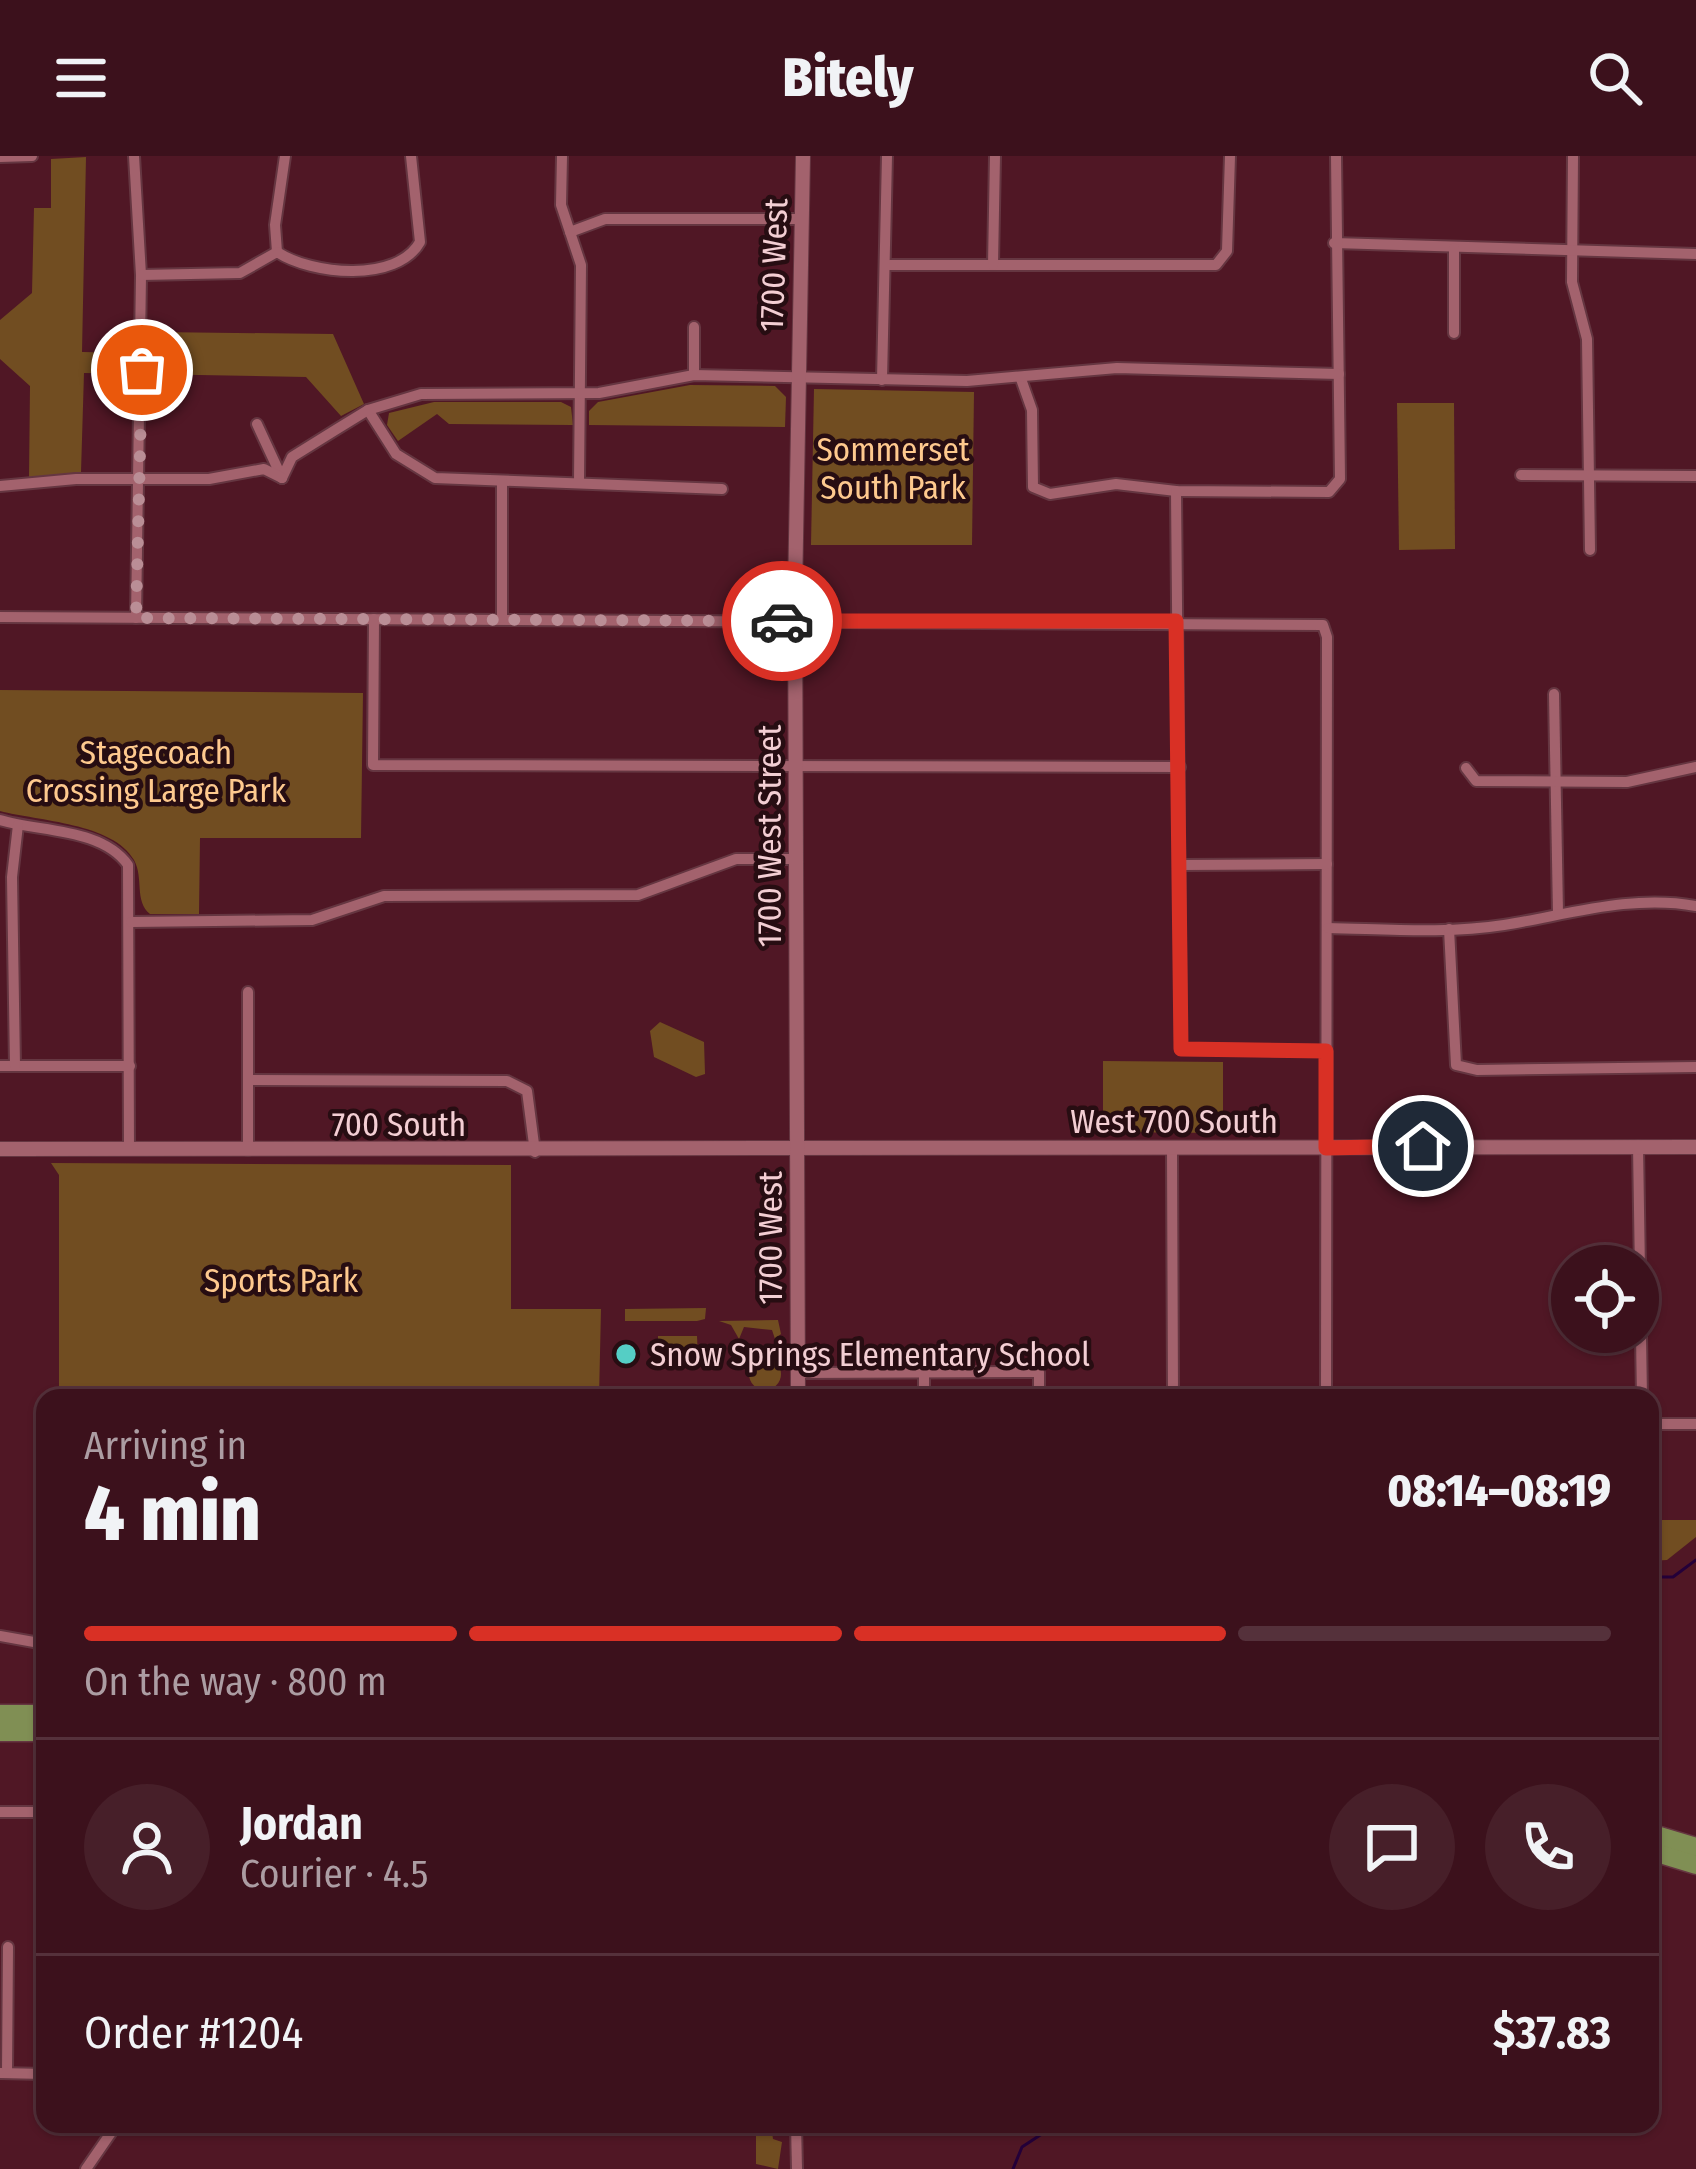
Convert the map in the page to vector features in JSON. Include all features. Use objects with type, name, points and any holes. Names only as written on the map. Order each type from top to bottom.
[{"type":"highway","points":[[0,1714],[36,1714]]},
{"type":"highway","points":[[0,1732],[36,1732]]},
{"type":"highway","points":[[1659,1836],[1696,1847]]},
{"type":"highway","points":[[1659,1854],[1696,1865]]},
{"type":"street","points":[[0,157],[29,156]]},
{"type":"street","points":[[134,156],[141,275],[136,618]]},
{"type":"street","points":[[277,252],[275,225],[286,156]]},
{"type":"street","points":[[277,252],[298,266],[383,269],[412,256],[420,242],[411,156]]},
{"type":"street","points":[[562,156],[561,205],[581,265],[579,481]]},
{"type":"street","name":"1700 West","points":[[797,376],[803,156]]},
{"type":"street","points":[[882,380],[886,156]]},
{"type":"street","points":[[993,265],[995,156]]},
{"type":"street","points":[[886,265],[1216,265],[1227,250],[1230,156]]},
{"type":"street","points":[[1021,379],[1032,410],[1033,487],[1050,494],[1116,484],[1176,491],[1329,492],[1336,487],[1339,374],[1336,156]]},
{"type":"street","points":[[1574,156],[1572,282],[1587,339],[1590,550]]},
{"type":"street","points":[[570,232],[605,219],[802,219]]},
{"type":"street","points":[[1334,243],[1696,254]]},
{"type":"street","points":[[1454,248],[1454,333]]},
{"type":"street","points":[[141,275],[240,273],[277,252]]},
{"type":"street","points":[[694,327],[694,375]]},
{"type":"street","points":[[282,478],[292,457],[368,410],[422,394],[619,392],[694,375],[1021,379],[1117,368],[1339,374]]},
{"type":"street","name":"1700 West Street","points":[[797,376],[797,1151]]},
{"type":"street","points":[[368,410],[396,454],[418,472],[454,481],[579,481],[722,489]]},
{"type":"street","points":[[257,424],[282,478]]},
{"type":"street","points":[[0,486],[209,479],[264,469],[282,478]]},
{"type":"street","points":[[1521,476],[1696,476]]},
{"type":"street","points":[[502,482],[502,619]]},
{"type":"street","points":[[1176,491],[1181,1049],[1326,1051]]},
{"type":"street","points":[[0,617],[1323,625],[1328,637],[1326,1389]]},
{"type":"street","points":[[374,620],[373,765],[1180,767]]},
{"type":"street","points":[[1554,694],[1558,913]]},
{"type":"street","points":[[1466,767],[1476,781],[1554,783],[1627,782],[1696,767]]},
{"type":"street","points":[[0,820],[100,842],[124,859],[130,874],[129,1149]]},
{"type":"street","points":[[15,1066],[12,878],[18,826]]},
{"type":"street","points":[[130,922],[312,920],[383,896],[638,895],[736,859],[796,860]]},
{"type":"street","points":[[1181,865],[1328,864]]},
{"type":"street","points":[[1328,928],[1449,929],[1604,905],[1696,906]]},
{"type":"street","points":[[1449,929],[1456,1065],[1477,1070],[1696,1067]]},
{"type":"street","points":[[248,992],[248,1150]]},
{"type":"street","points":[[0,1066],[130,1066]]},
{"type":"street","points":[[248,1080],[508,1081],[527,1090],[535,1151]]},
{"type":"street","points":[[1638,1146],[1642,1389]]},
{"type":"street","name":"West 700 South","points":[[797,1151],[1696,1147]]},
{"type":"street","points":[[1172,1148],[1173,1389]]},
{"type":"street","name":"700 South","points":[[0,1149],[797,1151]]},
{"type":"street","name":"1700 West","points":[[797,1151],[798,1389]]},
{"type":"street","points":[[798,1372],[1039,1372],[1039,1389]]},
{"type":"street","points":[[924,1372],[924,1389]]},
{"type":"street","points":[[1659,1424],[1696,1424]]},
{"type":"street","points":[[0,1636],[36,1643]]},
{"type":"street","points":[[0,1812],[36,1812]]},
{"type":"street","points":[[8,1947],[3,2073],[36,2074]]},
{"type":"street","points":[[86,2169],[111,2133]]},
{"type":"street","points":[[796,2133],[797,2169]]},
{"type":"green space","points":[[86,157],[82,352],[135,353],[155,332],[333,334],[364,404],[341,416],[306,377],[84,373],[81,472],[29,478],[30,386],[0,359],[0,320],[32,293],[34,208],[51,208],[51,159]]},
{"type":"green space","points":[[690,385],[775,386],[786,397],[785,427],[589,425],[589,411],[598,402]]},
{"type":"green space","name":"Sommerset South Park","points":[[814,389],[974,392],[972,545],[811,545]]},
{"type":"green space","points":[[434,402],[561,402],[571,407],[573,425],[449,424],[437,414],[398,441],[387,425],[389,413]]},
{"type":"green space","points":[[1397,403],[1454,403],[1455,549],[1399,550]]},
{"type":"green space","name":"Stagecoach Crossing Large Park","points":[[0,690],[363,693],[361,838],[200,838],[199,914],[150,914],[142,903],[134,860],[110,838],[73,825],[0,811]]},
{"type":"green space","points":[[660,1022],[704,1042],[705,1074],[696,1077],[654,1057],[650,1031]]},
{"type":"green space","points":[[1103,1061],[1223,1062],[1223,1133],[1103,1132]]},
{"type":"green space","name":"Sports Park","points":[[51,1163],[511,1165],[511,1309],[601,1309],[599,1389],[59,1389],[59,1175]]},
{"type":"green space","points":[[706,1308],[705,1319],[697,1321],[625,1321],[625,1309]]},
{"type":"green space","points":[[778,1320],[781,1334],[775,1339],[772,1330],[744,1327],[739,1339],[731,1325],[719,1321]]},
{"type":"green space","points":[[658,1336],[697,1336],[698,1358],[658,1354]]},
{"type":"green space","points":[[759,1359],[771,1359],[780,1368],[780,1380],[771,1389],[759,1389],[750,1380],[750,1368]]},
{"type":"green space","points":[[1659,1520],[1696,1520],[1696,1537],[1667,1560],[1659,1560]]},
{"type":"green space","points":[[756,2133],[772,2133],[773,2139],[782,2142],[778,2169],[756,2164]]},
{"type":"waterway","points":[[1659,1577],[1673,1577],[1696,1560]]},
{"type":"waterway","points":[[1013,2169],[1022,2147],[1043,2133]]},
{"type":"way so far","points":[[142,370],[136,618],[782,621]]},
{"type":"place","name":"Snow Springs Elementary School","points":[[626,1354]]},
{"type":"route","points":[[782,621],[1176,621],[1181,1049],[1326,1051],[1326,1148],[1423,1146]]}]
